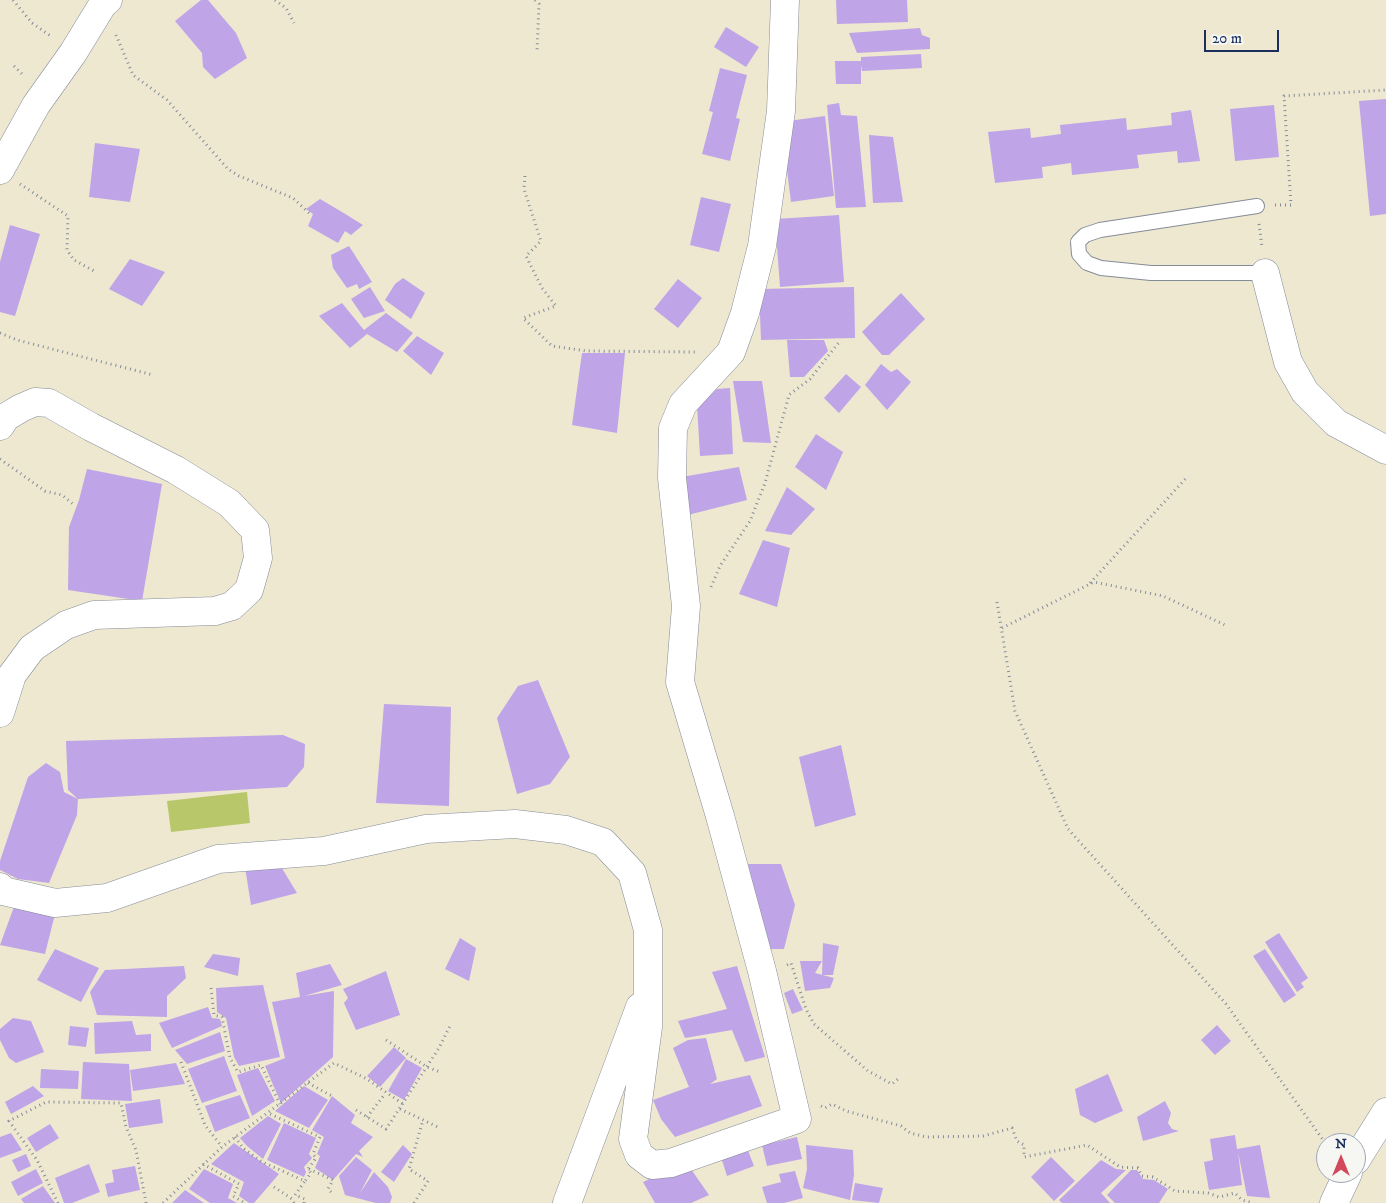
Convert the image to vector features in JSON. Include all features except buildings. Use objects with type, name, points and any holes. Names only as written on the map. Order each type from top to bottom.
[{"type":"street","points":[[0,887],[3,891],[55,903],[107,898],[218,859],[324,851],[426,829],[515,824],[566,830],[603,842],[632,873],[648,930],[648,1027],[633,1139],[639,1155],[652,1165],[671,1163],[797,1119],[762,971],[720,816],[680,682],[686,606],[672,478],[673,428],[683,404],[731,352],[745,313],[762,246],[781,111],[785,0]]},
{"type":"street","points":[[8,175],[36,106],[73,53],[105,2]]},
{"type":"street","points":[[1265,273],[1288,362],[1305,392],[1336,423],[1386,450]]},
{"type":"street","points":[[0,426],[6,418],[21,408],[34,402],[49,403],[91,427],[176,470],[229,503],[255,530],[258,558],[249,590],[232,606],[215,611],[94,615],[66,625],[32,648],[12,675],[0,714]]},
{"type":"street","points":[[567,1203],[647,987]]},
{"type":"street","points":[[1366,1144],[1386,1112]]},
{"type":"street","points":[[1334,1203],[1343,1183]]},
{"type":"lane","points":[[1257,206],[1100,230],[1085,235],[1078,242],[1079,254],[1087,262],[1109,269],[1151,273],[1265,273]]},
{"type":"path","points":[[13,0],[32,23],[73,53]]},
{"type":"path","points":[[275,0],[286,8],[294,24]]},
{"type":"path","points":[[535,0],[539,4],[537,52]]},
{"type":"path","points":[[105,2],[133,75],[167,100],[228,169],[239,176],[293,198],[309,213]]},
{"type":"path","points":[[1291,204],[1284,96],[1386,90]]},
{"type":"path","points":[[8,175],[68,216],[67,250],[74,260],[94,271]]},
{"type":"path","points":[[525,176],[524,189],[541,241],[526,256],[542,288],[556,306],[523,318],[552,346],[587,351],[731,352]]},
{"type":"path","points":[[1257,206],[1265,273]]},
{"type":"path","points":[[0,334],[16,340],[153,375]]},
{"type":"path","points":[[686,606],[707,595],[720,566],[750,521],[765,483],[789,395],[810,379],[840,341]]},
{"type":"path","points":[[0,459],[45,491],[62,495],[73,504]]},
{"type":"path","points":[[1088,585],[1188,476]]},
{"type":"path","points":[[1002,628],[1094,582],[1163,596],[1225,625]]},
{"type":"path","points":[[997,602],[1015,711],[1068,829],[1226,1004],[1318,1133]]},
{"type":"path","points":[[762,971],[791,964],[806,1009],[814,1024],[868,1071],[892,1084],[898,1079]]},
{"type":"path","points":[[211,988],[214,1015],[222,1017],[230,1058],[238,1072],[261,1065],[280,1104]]},
{"type":"path","points":[[356,1110],[386,1129],[450,1026]]},
{"type":"path","points":[[386,1040],[426,1067],[440,1072]]},
{"type":"path","points":[[181,1062],[205,1126],[222,1147]]},
{"type":"path","points":[[163,1203],[222,1147],[334,1063],[368,1079],[385,1094],[403,1104]]},
{"type":"path","points":[[308,1083],[332,1096]]},
{"type":"path","points":[[368,1117],[385,1094]]},
{"type":"path","points":[[58,1203],[37,1160],[9,1121],[46,1102],[122,1103],[126,1127],[136,1150],[146,1203]]},
{"type":"path","points":[[797,1119],[813,1102],[825,1108],[832,1104],[846,1111],[901,1126],[910,1132],[926,1137],[983,1136],[1012,1128],[1016,1141],[1024,1145],[1024,1156],[1087,1144],[1120,1167],[1138,1168],[1142,1176],[1153,1177],[1175,1191],[1208,1193],[1220,1197],[1235,1193],[1242,1200],[1253,1203]]},
{"type":"path","points":[[400,1109],[440,1128]]},
{"type":"path","points":[[268,1113],[320,1137],[313,1154],[316,1158],[308,1168]]},
{"type":"path","points":[[414,1203],[428,1181],[409,1169],[423,1120]]},
{"type":"path","points":[[235,1137],[243,1148],[262,1162],[305,1181]]},
{"type":"path","points":[[204,1164],[239,1184],[233,1196],[245,1203]]},
{"type":"path","points":[[304,1203],[305,1199],[295,1195],[311,1173],[308,1168]]},
{"type":"path","points":[[308,1168],[333,1180],[328,1189],[333,1194]]},
{"type":"path","points":[[274,1187],[292,1199],[294,1203]]},
{"type":"green space","points":[[247,792],[250,823],[171,832],[167,801]]}]
